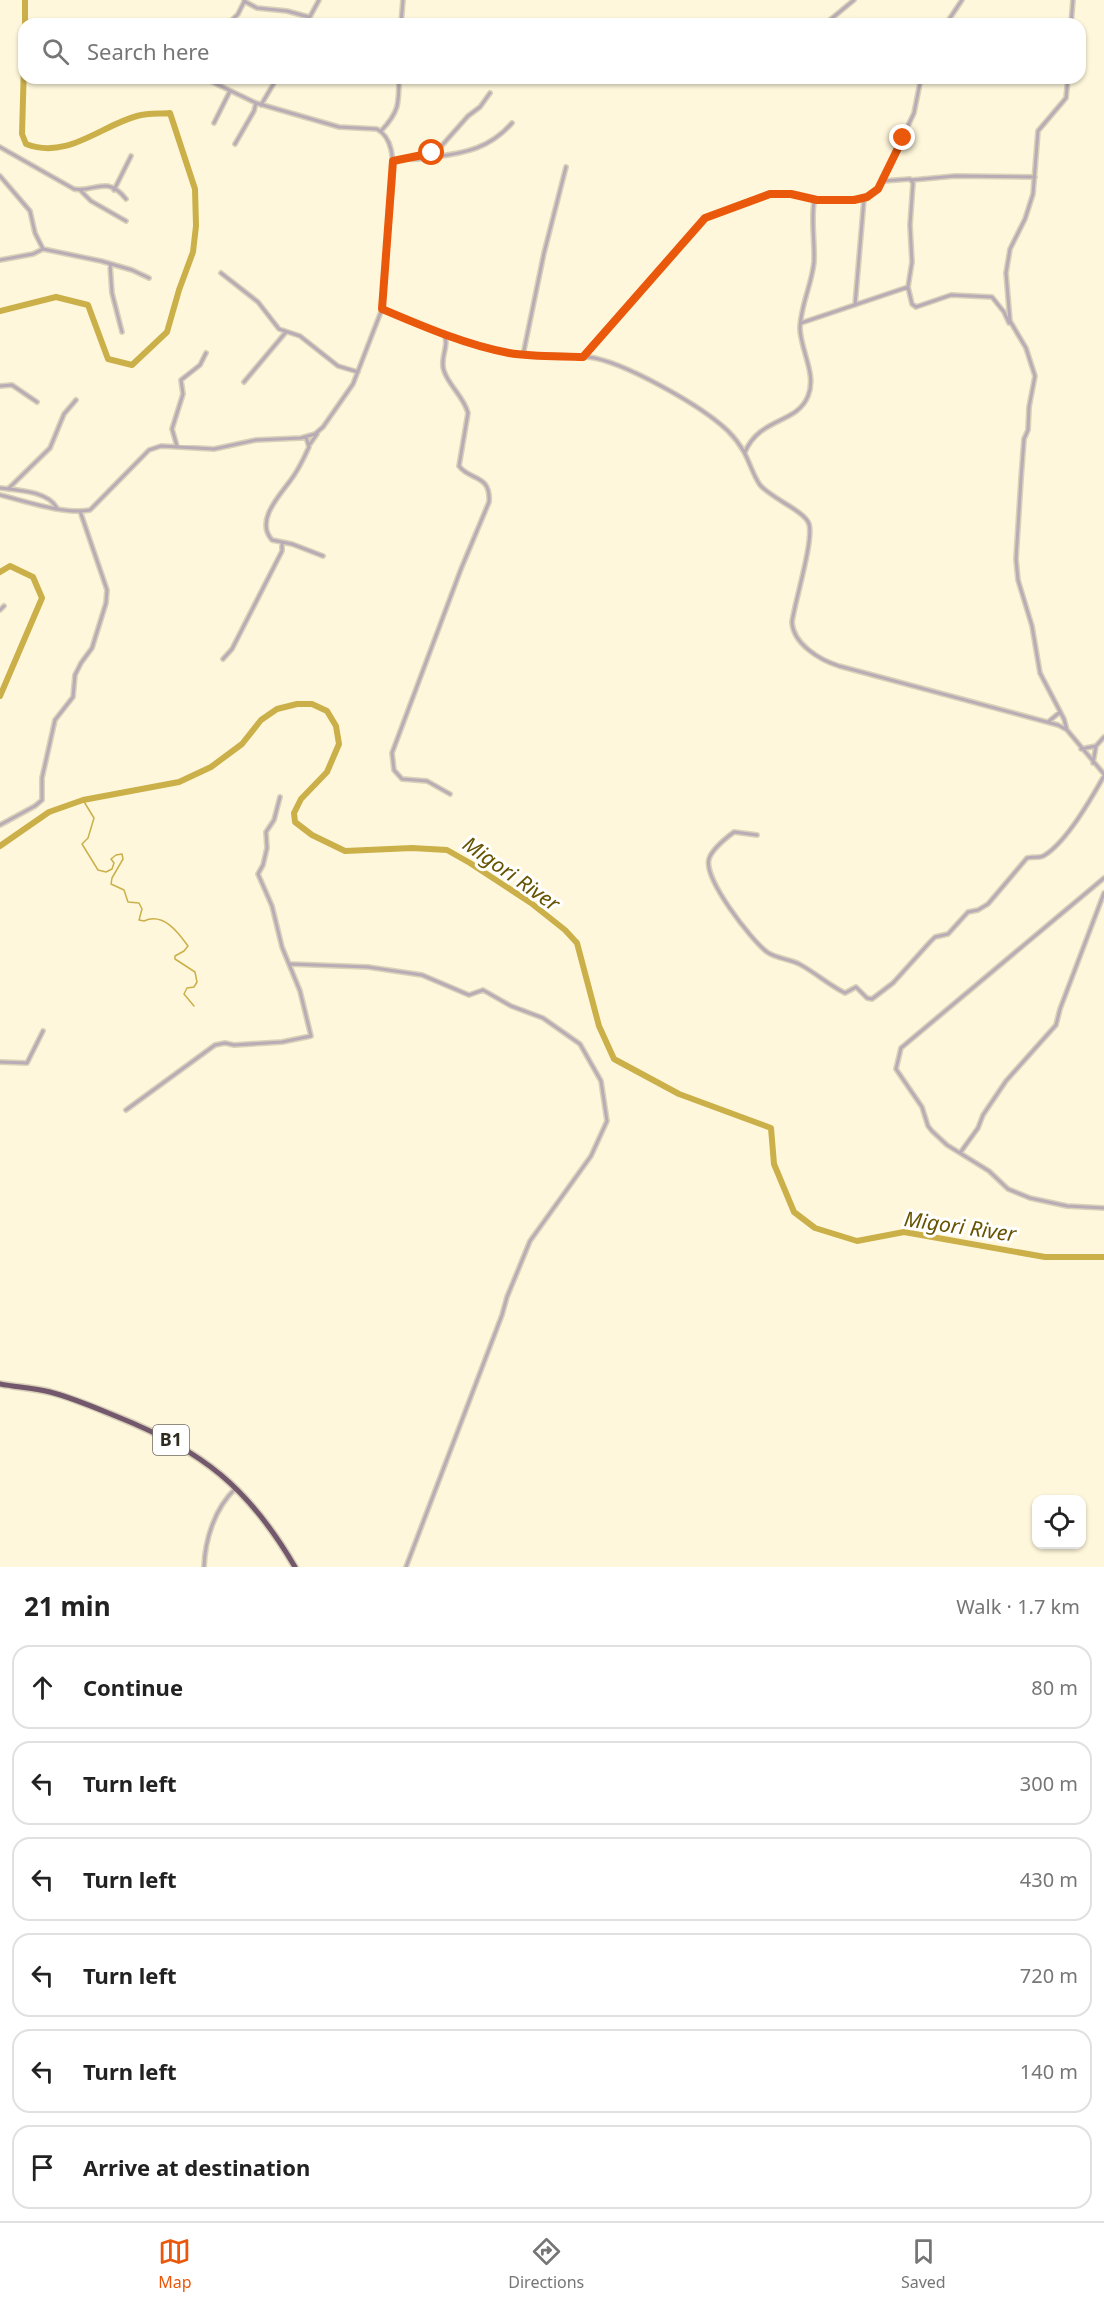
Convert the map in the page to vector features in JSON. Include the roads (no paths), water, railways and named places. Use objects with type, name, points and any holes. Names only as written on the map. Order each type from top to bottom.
[{"type":"highway","name":"B1","points":[[0,1384],[65,1397],[153,1431],[202,1459],[236,1487],[275,1534],[295,1567]]},
{"type":"street","points":[[234,18],[244,0],[257,8],[291,11],[309,17],[319,0]]},
{"type":"street","points":[[249,3],[254,0]]},
{"type":"street","points":[[402,18],[403,0]]},
{"type":"street","points":[[832,18],[854,0]]},
{"type":"street","points":[[950,18],[962,0]]},
{"type":"street","points":[[1072,18],[1073,0]]},
{"type":"street","points":[[216,84],[261,105],[339,127],[372,128],[381,131],[388,143],[393,161],[382,309],[350,391],[309,444],[291,480],[281,492],[267,517],[270,538],[323,556]]},
{"type":"street","points":[[261,105],[273,84]]},
{"type":"street","points":[[381,131],[396,114],[399,104],[399,84]]},
{"type":"street","points":[[583,357],[705,218],[770,194],[791,194],[817,200],[864,198],[874,193],[883,181],[914,113],[920,84]]},
{"type":"street","points":[[1014,329],[1009,318],[1006,273],[1011,249],[1030,205],[1035,177],[1038,130],[1066,98],[1067,84]]},
{"type":"street","points":[[214,123],[230,91]]},
{"type":"street","points":[[393,161],[432,153],[440,148],[468,116],[480,107],[490,93]]},
{"type":"street","points":[[235,144],[254,111],[256,103]]},
{"type":"street","points":[[409,158],[469,152],[502,135],[512,123]]},
{"type":"street","points":[[0,147],[74,189],[80,190],[98,185],[107,186],[126,199]]},
{"type":"street","points":[[114,190],[131,156]]},
{"type":"street","points":[[523,355],[544,254],[566,167]]},
{"type":"street","points":[[0,176],[32,214],[35,233],[43,249]]},
{"type":"street","points":[[883,181],[955,176],[1035,177]]},
{"type":"street","points":[[757,835],[734,832],[716,848],[709,859],[710,871],[726,904],[751,936],[770,954],[801,965],[844,993],[856,987],[867,998],[873,999],[893,983],[935,937],[945,936],[967,913],[978,910],[988,903],[1027,858],[1043,856],[1049,852],[1077,820],[1104,775],[1067,730],[1040,673],[1032,626],[1020,588],[1017,571],[1020,479],[1024,439],[1028,429],[1029,407],[1035,376],[1026,348],[992,297],[951,295],[916,307],[912,304],[908,287],[912,262],[910,243],[912,180]]},
{"type":"street","points":[[80,190],[91,201],[126,221]]},
{"type":"street","points":[[855,305],[864,198]]},
{"type":"street","points":[[740,445],[750,442],[771,424],[797,412],[807,398],[810,377],[801,335],[801,323],[813,272],[813,215],[817,200]]},
{"type":"street","points":[[0,260],[27,256],[43,249],[136,271],[149,278]]},
{"type":"street","points":[[110,264],[112,294],[122,332]]},
{"type":"street","points":[[221,273],[258,302],[276,327],[300,336],[338,366],[358,372]]},
{"type":"street","points":[[801,323],[908,287]]},
{"type":"street","points":[[382,309],[443,333],[494,349],[523,355],[583,357],[600,360],[622,368],[685,400],[720,424],[740,445],[760,484],[779,501],[802,513],[809,524],[809,544],[792,626],[797,636],[819,658],[839,666],[1048,722],[1067,730]]},
{"type":"street","points":[[244,382],[286,332]]},
{"type":"street","points":[[443,333],[447,345],[442,361],[444,372],[468,413],[459,466],[463,471],[481,480],[488,490],[489,502],[392,753],[392,762],[394,770],[404,780],[427,781],[450,794]]},
{"type":"street","points":[[177,446],[172,429],[183,394],[181,381],[200,365],[206,353]]},
{"type":"street","points":[[0,386],[12,385],[37,402]]},
{"type":"street","points":[[8,489],[28,467],[48,451],[64,414],[76,400]]},
{"type":"street","points":[[84,519],[144,453],[161,446],[214,448],[256,440],[306,437],[317,432]]},
{"type":"street","points":[[306,437],[309,444]]},
{"type":"street","points":[[745,453],[750,442]]},
{"type":"street","points":[[0,488],[40,496],[54,502],[57,508]]},
{"type":"street","points":[[0,495],[57,508],[90,510]]},
{"type":"street","points":[[0,825],[42,800],[42,778],[53,728],[61,711],[73,697],[75,675],[92,648],[106,606],[106,587],[80,511]]},
{"type":"street","points":[[223,659],[229,653],[256,604],[282,551],[282,543]]},
{"type":"street","points":[[0,610],[4,606]]},
{"type":"street","points":[[1048,722],[1060,712]]},
{"type":"street","points":[[1093,763],[1096,746],[1104,737]]},
{"type":"street","points":[[1081,749],[1096,746]]},
{"type":"street","points":[[126,1110],[215,1045],[225,1042],[234,1045],[282,1042],[310,1036],[311,1032],[290,964],[282,947],[272,906],[258,874],[267,848],[266,832],[274,820],[280,797]]},
{"type":"street","points":[[1104,878],[901,1048],[896,1064],[896,1073],[922,1107],[929,1128],[947,1145],[989,1171],[1008,1189],[1018,1194],[1067,1206],[1104,1208]]},
{"type":"street","points":[[960,1153],[1006,1081],[1057,1024],[1060,1009],[1104,893]]},
{"type":"street","points":[[290,964],[368,967],[422,975],[469,995],[483,990],[512,1006],[543,1018],[580,1044],[601,1081],[607,1121],[591,1156],[530,1241],[406,1567]]},
{"type":"street","points":[[0,1062],[27,1063],[43,1030]]},
{"type":"street","points":[[204,1567],[207,1540],[219,1509],[236,1487]]},
{"type":"waterway","name":"Migori River","points":[[25,0],[25,18]]},
{"type":"waterway","name":"Migori River","points":[[0,311],[56,297],[88,305],[108,359],[132,365],[167,332],[193,252],[196,226],[195,189],[170,113],[137,116],[69,145],[41,148],[26,144],[22,134],[23,84]]},
{"type":"waterway","name":"Migori River","points":[[0,572],[10,566],[33,577],[42,598],[0,696]]},
{"type":"waterway","name":"Migori River","points":[[0,846],[49,812],[83,800],[179,782],[211,767],[242,744],[261,720],[277,709],[297,704],[312,704],[327,711],[336,726],[339,744],[327,772],[301,799],[294,813],[295,822],[312,835],[345,851],[412,848],[447,850],[531,903],[565,930],[577,943],[599,1026],[614,1059],[679,1094],[771,1128],[774,1164],[794,1212],[815,1228],[857,1241],[904,1232],[1045,1257],[1104,1257]]},
{"type":"waterway","points":[[83,800],[94,818],[88,838],[82,844],[98,870],[106,872],[112,869],[114,863],[111,859],[122,854],[123,859],[111,884],[124,890],[128,902],[139,903],[142,909],[139,920],[164,921],[188,946],[175,956],[175,959],[195,972],[197,982],[194,987],[187,988],[184,994],[194,1006]]}]
